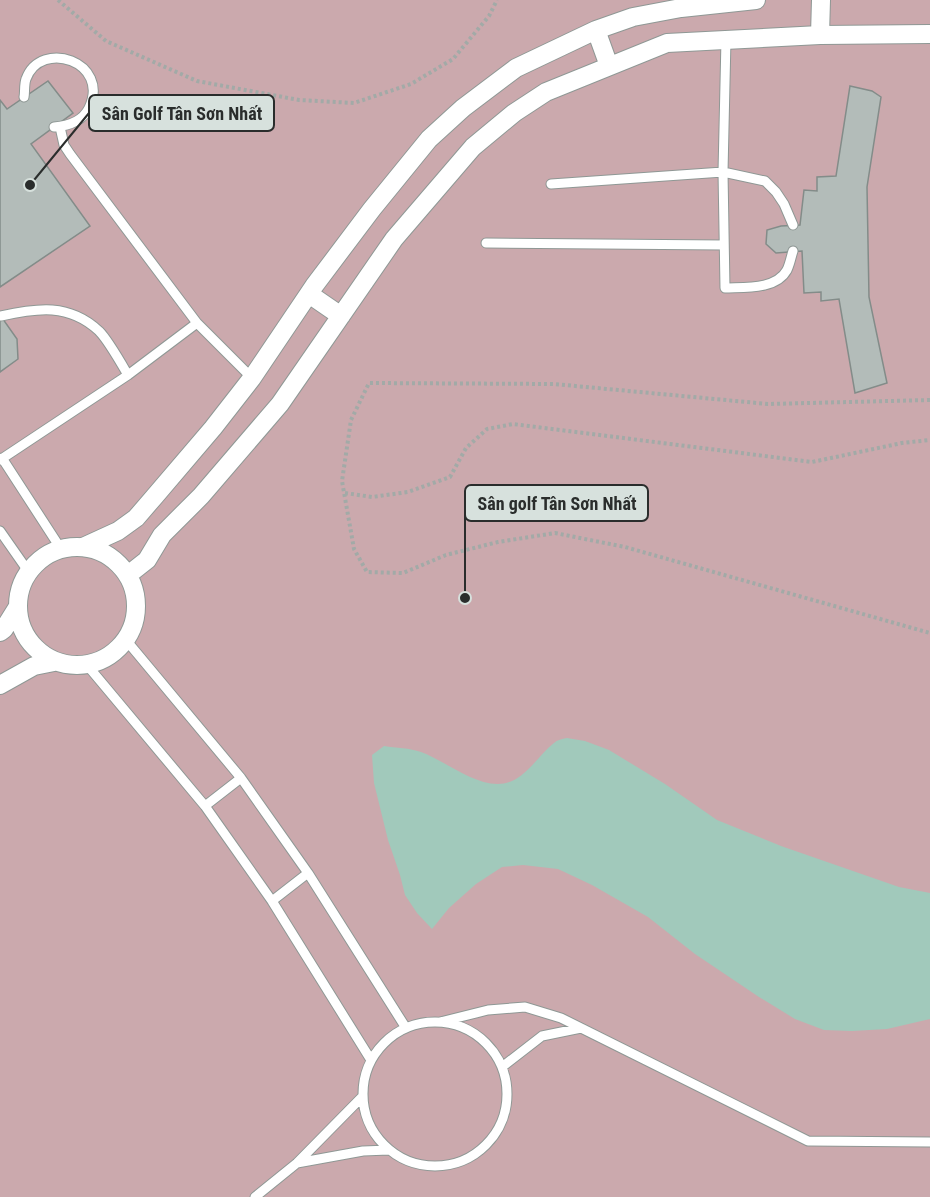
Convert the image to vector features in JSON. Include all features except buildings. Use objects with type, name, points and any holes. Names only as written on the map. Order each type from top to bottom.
[{"type":"street","points":[[83,547],[118,531],[136,518],[213,428],[252,378],[309,294],[372,209],[429,139],[463,108],[516,68],[596,30],[633,17],[681,8],[756,0]]},
{"type":"street","points":[[820,35],[821,0]]},
{"type":"street","points":[[596,30],[609,66]]},
{"type":"street","points":[[128,575],[147,560],[162,535],[201,496],[280,404],[394,239],[473,147],[514,113],[546,92],[667,43],[820,35],[930,34]]},
{"type":"street","points":[[309,294],[341,316]]},
{"type":"street","points":[[76,546],[97,550],[120,564],[128,575],[136,597],[135,620],[126,640],[109,656],[87,665],[65,665],[54,662],[39,653],[28,641],[20,625],[17,608],[20,589],[28,571],[49,553],[76,546]]},
{"type":"street","points":[[0,632],[17,608]]},
{"type":"street","points":[[0,685],[34,666],[54,662]]},
{"type":"lane","points":[[726,39],[723,171],[724,288],[762,286],[779,279],[787,271],[793,251]]},
{"type":"lane","points":[[24,98],[26,79],[32,68],[43,61],[55,57],[68,59],[80,65],[88,74],[92,86],[92,99],[88,111],[79,120],[67,126],[57,127],[64,145],[197,324],[252,378]]},
{"type":"lane","points":[[551,184],[723,171],[765,181],[784,204],[793,225]]},
{"type":"lane","points":[[486,243],[724,244]]},
{"type":"lane","points":[[1,316],[30,310],[56,310],[76,315],[100,332],[128,375]]},
{"type":"lane","points":[[61,549],[1,459],[128,375],[197,324]]},
{"type":"lane","points":[[0,531],[28,571]]},
{"type":"lane","points":[[126,640],[241,778],[308,873],[406,1028]]},
{"type":"lane","points":[[87,665],[205,806],[272,901],[371,1060]]},
{"type":"lane","points":[[205,806],[241,778]]},
{"type":"lane","points":[[272,901],[308,873]]},
{"type":"lane","points":[[440,1022],[460,1027],[478,1036],[492,1050],[502,1067],[507,1088],[505,1109],[498,1128],[485,1145],[468,1158],[448,1165],[428,1166],[407,1161],[389,1150],[375,1135],[366,1117],[362,1096],[364,1077],[371,1060],[386,1041],[406,1028],[488,1010],[525,1007],[561,1018],[808,1141],[930,1142]]},
{"type":"lane","points":[[502,1067],[542,1036],[581,1028]]},
{"type":"lane","points":[[255,1197],[297,1163],[362,1096]]},
{"type":"lane","points":[[297,1163],[363,1151],[389,1150]]},
{"type":"path","points":[[58,0],[106,41],[197,81],[299,100],[354,103],[411,84],[453,59],[489,16],[497,0]]},
{"type":"path","points":[[930,400],[768,404],[554,384],[369,383],[351,420],[342,481],[354,549],[368,572],[403,573],[446,555],[498,542],[555,532],[625,548],[930,633]]},
{"type":"path","points":[[345,493],[372,496],[408,492],[450,477],[466,448],[487,429],[513,424],[812,462],[902,443],[930,440]]},
{"type":"shaded area","points":[[0,0],[930,0],[930,1197],[0,1197]]},
{"type":"shaded area","points":[[567,738],[585,741],[609,750],[665,784],[717,820],[781,846],[899,887],[930,893],[930,1019],[887,1029],[852,1031],[824,1030],[795,1019],[695,954],[648,917],[592,885],[558,869],[523,865],[502,867],[476,884],[449,908],[432,929],[405,895],[374,783],[372,755],[384,746],[421,752],[477,780],[501,784],[518,778],[555,742]]},
{"type":"place","name":"Sân Golf Tân Sơn Nhất","points":[[30,185]]},
{"type":"place","name":"Sân golf Tân Sơn Nhất","points":[[465,598]]}]
